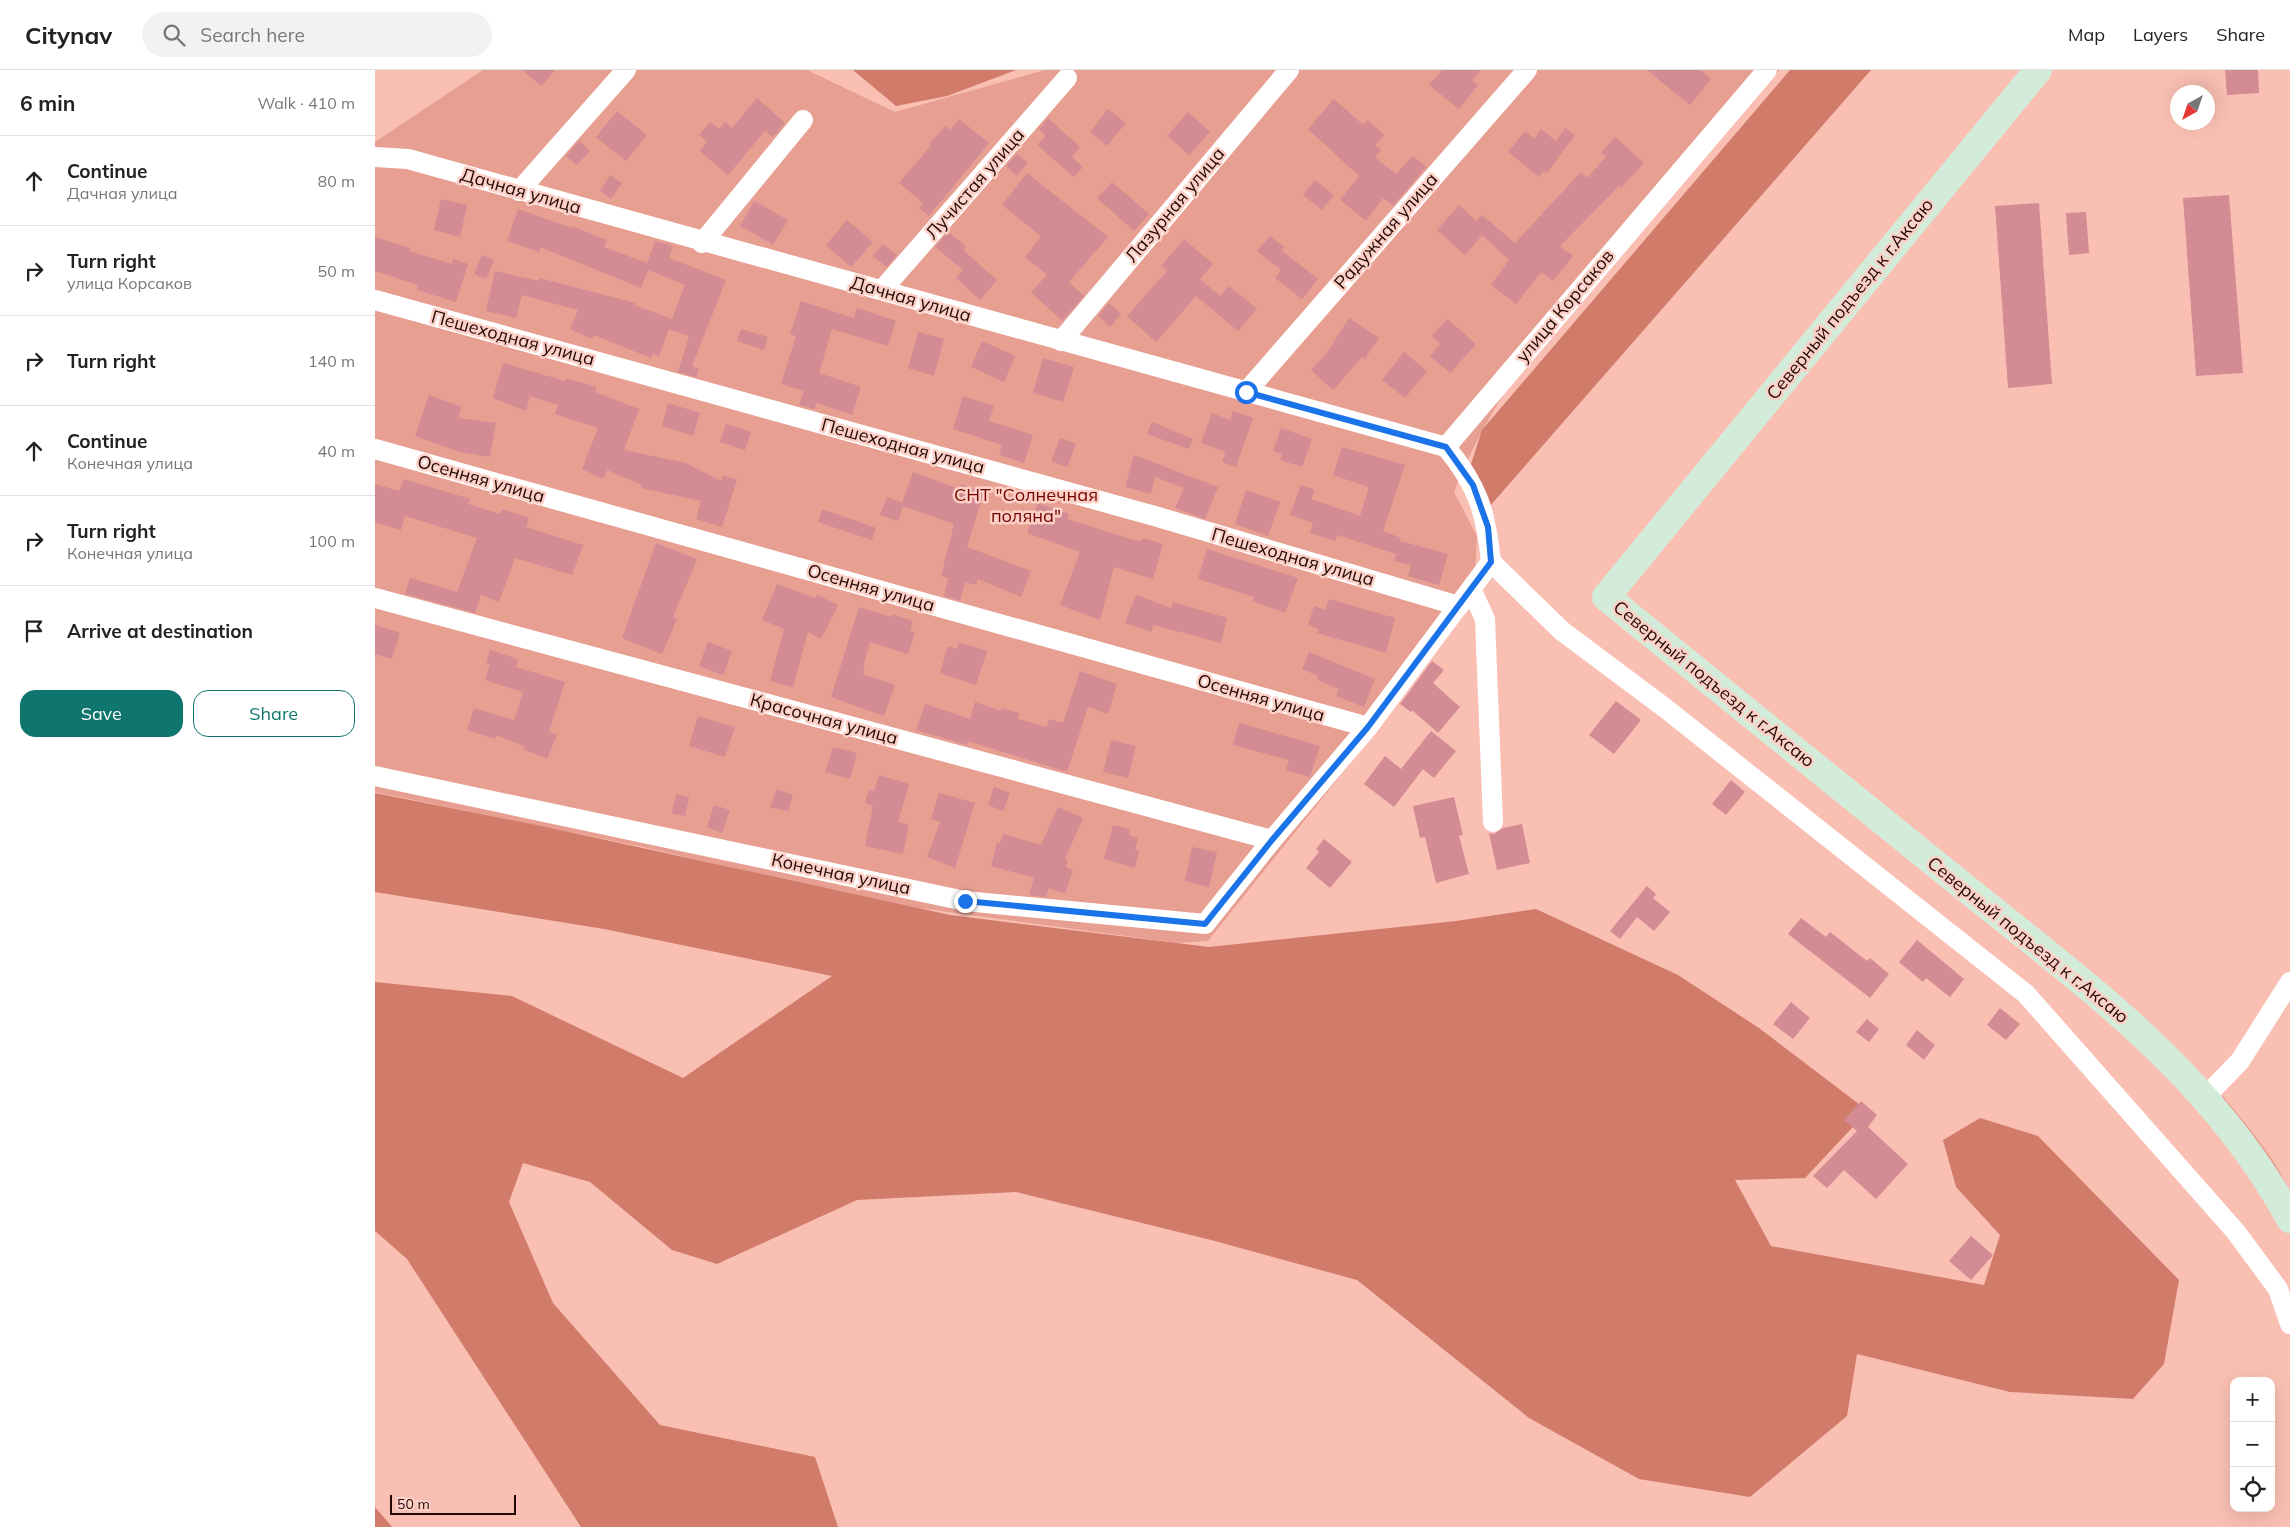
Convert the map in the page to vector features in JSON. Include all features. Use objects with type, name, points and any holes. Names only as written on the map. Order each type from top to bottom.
[{"type":"street","points":[[519,191],[626,70]]},
{"type":"street","name":"Лазурная улица","points":[[1061,341],[1289,70]]},
{"type":"street","name":"Радужная улица","points":[[1246,392],[1527,70]]},
{"type":"street","name":"улица Корсаков","points":[[1446,447],[1767,70]]},
{"type":"street","name":"Северный подъезд к г.Аксаю","points":[[2038,70],[1606,597],[2113,1007],[2177,1066],[2206,1096],[2255,1160],[2290,1218]]},
{"type":"street","name":"Лучистая улица","points":[[882,290],[1067,78]]},
{"type":"street","points":[[702,243],[803,120]]},
{"type":"street","name":"Дачная улица","points":[[375,157],[408,159],[702,243],[882,290],[1446,447]]},
{"type":"street","name":"Пешеходная улица","points":[[375,300],[1157,517],[1459,606]]},
{"type":"street","points":[[1446,447],[1473,485],[1488,527],[1491,562],[1562,630],[1665,708],[2026,994],[2236,1232],[2278,1288],[2290,1324]]},
{"type":"street","name":"Осенняя улица","points":[[375,449],[1368,727]]},
{"type":"street","points":[[1272,840],[1368,727],[1491,562]]},
{"type":"street","points":[[1471,589],[1485,619],[1493,822]]},
{"type":"street","name":"Красочная улица","points":[[375,598],[1272,840]]},
{"type":"street","name":"Конечная улица","points":[[375,776],[965,901],[1205,924],[1272,840]]},
{"type":"street","points":[[2206,1096],[2240,1062],[2290,982]]},
{"type":"green space","name":"СНТ \"Солнечная поляна\"","points":[[483,70],[807,70],[895,112],[1045,70],[1779,70],[1504,393],[1483,429],[1454,492],[1477,536],[1474,597],[1361,750],[1208,941],[1178,943],[889,904],[643,847],[375,792],[375,142]]},
{"type":"green space","points":[[2222,1095],[2273,1161],[2288,1189],[2290,1200],[2222,1100]]},
{"type":"shaded area","points":[[853,70],[1016,70],[947,96],[896,106]]},
{"type":"shaded area","points":[[1790,70],[1871,70],[1490,506],[1471,464],[1482,430]]},
{"type":"shaded area","points":[[375,793],[537,825],[950,915],[1209,947],[1456,921],[1536,909],[1678,975],[1759,1028],[1868,1111],[1805,1178],[1735,1180],[1771,1246],[1984,1285],[2000,1235],[1956,1187],[1943,1140],[1980,1118],[2038,1136],[2179,1280],[2164,1364],[2133,1399],[2010,1392],[1857,1354],[1847,1416],[1750,1497],[1639,1479],[1529,1418],[1357,1280],[1211,1240],[1016,1192],[857,1200],[717,1264],[672,1250],[590,1182],[523,1163],[509,1202],[553,1303],[660,1425],[815,1457],[838,1527],[581,1527],[407,1259],[375,1231],[375,982],[512,996],[683,1078],[832,976],[604,929],[375,892]]},
{"type":"shaded area","points":[[375,1507],[392,1527],[375,1527]]},
{"type":"building","points":[[522,70],[555,70],[541,86]]},
{"type":"building","points":[[1442,70],[1481,70],[1472,80],[1478,85],[1459,109],[1429,85]]},
{"type":"building","points":[[1647,70],[1700,70],[1711,79],[1690,105]]},
{"type":"building","points":[[2225,70],[2258,70],[2259,93],[2227,95]]},
{"type":"building","points":[[757,98],[785,123],[773,137],[765,131],[728,175],[700,151],[707,142],[699,135],[710,122],[719,129],[725,122],[732,128]]},
{"type":"building","points":[[1334,99],[1363,125],[1368,120],[1384,135],[1375,145],[1381,150],[1375,157],[1396,174],[1413,156],[1426,167],[1393,206],[1383,198],[1366,221],[1340,200],[1359,176],[1308,129]]},
{"type":"building","points":[[1108,109],[1126,123],[1107,146],[1090,132]]},
{"type":"building","points":[[617,111],[647,135],[626,161],[596,137]]},
{"type":"building","points":[[1188,112],[1210,132],[1189,155],[1167,136]]},
{"type":"building","points":[[1048,118],[1080,147],[1072,157],[1083,167],[1074,177],[1037,145],[1046,136],[1039,129]]},
{"type":"building","points":[[959,119],[989,143],[929,216],[919,208],[923,203],[899,183],[931,146],[929,144],[945,126],[950,130]]},
{"type":"building","points":[[1565,128],[1575,135],[1547,173],[1544,171],[1539,177],[1508,152],[1525,131],[1534,139],[1541,129],[1556,141]]},
{"type":"building","points":[[1615,137],[1644,163],[1621,188],[1619,186],[1560,246],[1573,256],[1553,281],[1541,272],[1516,304],[1491,285],[1509,260],[1482,235],[1465,255],[1437,230],[1459,205],[1476,221],[1482,215],[1515,243],[1581,172],[1587,178],[1606,157],[1601,153]]},
{"type":"building","points":[[579,141],[590,151],[577,165],[566,156]]},
{"type":"building","points":[[1017,154],[1028,163],[1017,176],[1006,166]]},
{"type":"building","points":[[1027,173],[1108,237],[1069,282],[1084,296],[1062,321],[1031,292],[1047,275],[1025,257],[1041,236],[1002,205]]},
{"type":"building","points":[[610,175],[622,183],[611,199],[600,191]]},
{"type":"building","points":[[1315,180],[1334,195],[1322,210],[1303,195]]},
{"type":"building","points":[[1112,182],[1149,214],[1134,231],[1097,198]]},
{"type":"building","points":[[2229,195],[2243,373],[2196,376],[2183,198]]},
{"type":"building","points":[[441,199],[467,205],[460,237],[434,230]]},
{"type":"building","points":[[754,201],[788,220],[773,245],[740,226]]},
{"type":"building","points":[[2039,203],[2052,384],[2008,388],[1995,206]]},
{"type":"building","points":[[518,209],[572,228],[572,226],[607,240],[604,247],[647,263],[655,241],[673,246],[669,258],[726,280],[692,366],[699,369],[696,377],[678,372],[689,336],[669,329],[659,356],[653,354],[651,358],[594,335],[592,339],[570,329],[578,310],[522,295],[516,318],[486,311],[495,271],[539,281],[539,278],[635,303],[634,305],[672,319],[685,285],[648,270],[641,288],[540,247],[539,252],[507,241]]},
{"type":"building","points":[[2086,212],[2089,253],[2069,255],[2066,213]]},
{"type":"building","points":[[847,220],[873,242],[851,267],[826,245]]},
{"type":"building","points":[[948,232],[966,246],[963,250],[997,280],[980,300],[956,278],[963,270],[935,247]]},
{"type":"building","points":[[1270,236],[1284,247],[1281,250],[1318,279],[1302,299],[1275,278],[1281,270],[1257,251]]},
{"type":"building","points":[[375,237],[410,248],[409,251],[452,264],[453,259],[468,264],[456,302],[417,290],[418,285],[375,271]]},
{"type":"building","points":[[1184,239],[1213,264],[1200,279],[1220,296],[1229,286],[1257,309],[1238,331],[1196,296],[1156,342],[1127,316],[1167,271],[1161,266]]},
{"type":"building","points":[[883,244],[897,255],[887,267],[873,256]]},
{"type":"building","points":[[482,255],[494,260],[486,279],[474,274]]},
{"type":"building","points":[[801,301],[854,318],[857,308],[896,321],[888,346],[832,329],[819,373],[861,387],[852,415],[817,403],[814,409],[799,405],[804,391],[781,384],[796,336],[790,334]]},
{"type":"building","points":[[1109,303],[1121,314],[1110,327],[1098,316]]},
{"type":"building","points":[[1349,318],[1379,338],[1365,359],[1362,357],[1333,390],[1311,370],[1326,354]]},
{"type":"building","points":[[1447,319],[1476,344],[1450,373],[1430,356],[1440,344],[1432,336]]},
{"type":"building","points":[[741,329],[768,337],[764,350],[737,341]]},
{"type":"building","points":[[918,332],[944,339],[934,376],[908,368]]},
{"type":"building","points":[[982,341],[1015,356],[1004,382],[971,367]]},
{"type":"building","points":[[1404,352],[1427,371],[1405,398],[1382,380]]},
{"type":"building","points":[[1043,358],[1074,367],[1063,402],[1033,393]]},
{"type":"building","points":[[503,363],[565,381],[566,378],[597,387],[595,392],[639,409],[624,450],[686,463],[721,481],[723,475],[737,480],[722,527],[696,519],[701,501],[641,488],[642,485],[607,470],[603,479],[582,469],[598,428],[555,414],[558,405],[530,396],[526,411],[493,398]]},
{"type":"building","points":[[429,395],[462,407],[458,418],[496,423],[490,457],[460,452],[415,436]]},
{"type":"building","points":[[963,396],[994,406],[989,421],[1033,435],[1024,463],[999,455],[1002,445],[953,429]]},
{"type":"building","points":[[668,403],[700,413],[693,436],[662,426]]},
{"type":"building","points":[[1233,411],[1253,418],[1236,467],[1222,462],[1226,452],[1201,443],[1212,413],[1230,420]]},
{"type":"building","points":[[1152,422],[1193,439],[1189,449],[1147,434]]},
{"type":"building","points":[[726,424],[751,432],[745,450],[720,442]]},
{"type":"building","points":[[1281,428],[1312,439],[1302,467],[1280,460],[1282,454],[1273,451]]},
{"type":"building","points":[[1060,438],[1076,444],[1067,467],[1051,461]]},
{"type":"building","points":[[1342,447],[1405,465],[1383,531],[1401,538],[1400,541],[1448,554],[1439,585],[1408,576],[1411,565],[1394,561],[1396,554],[1337,535],[1335,541],[1310,533],[1313,523],[1290,515],[1301,485],[1315,490],[1311,499],[1360,516],[1369,487],[1333,475]]},
{"type":"building","points":[[1134,455],[1218,487],[1205,519],[1175,508],[1184,488],[1155,477],[1151,494],[1125,487]]},
{"type":"building","points":[[913,472],[959,489],[961,484],[984,492],[967,547],[1031,571],[1021,597],[978,579],[976,585],[965,582],[960,601],[944,596],[948,578],[941,576],[954,524],[903,506],[898,521],[880,515],[887,497],[902,503]]},
{"type":"building","points":[[404,479],[470,499],[468,504],[500,514],[502,509],[529,518],[526,527],[583,545],[572,575],[515,558],[499,602],[481,595],[475,613],[405,594],[410,578],[457,592],[477,538],[405,516],[401,530],[375,522],[375,484],[399,491]]},
{"type":"building","points":[[1246,490],[1280,502],[1268,536],[1235,524]]},
{"type":"building","points":[[1038,503],[1069,514],[1067,519],[1134,540],[1142,541],[1143,538],[1163,544],[1153,579],[1114,567],[1100,620],[1060,605],[1080,552],[1027,533]]},
{"type":"building","points":[[822,509],[876,528],[872,540],[818,522]]},
{"type":"building","points":[[656,543],[697,559],[673,617],[677,619],[662,654],[622,638]]},
{"type":"building","points":[[1207,549],[1298,578],[1285,613],[1252,601],[1254,597],[1198,579]]},
{"type":"building","points":[[777,584],[815,598],[817,595],[838,605],[821,639],[808,632],[793,687],[770,681],[784,629],[762,620]]},
{"type":"building","points":[[1136,595],[1171,608],[1173,602],[1227,618],[1221,643],[1154,625],[1151,632],[1125,623]]},
{"type":"building","points":[[1329,599],[1395,618],[1386,653],[1317,633],[1319,629],[1308,625],[1314,606],[1325,610]]},
{"type":"building","points":[[859,607],[891,617],[892,614],[913,621],[910,631],[915,632],[908,654],[870,642],[863,674],[895,685],[884,716],[831,697]]},
{"type":"building","points":[[375,625],[400,633],[392,659],[375,654]]},
{"type":"building","points":[[708,642],[732,651],[723,675],[699,666]]},
{"type":"building","points":[[959,642],[987,651],[976,685],[940,673],[948,646],[957,649]]},
{"type":"building","points":[[490,650],[518,659],[516,667],[565,682],[549,732],[557,735],[547,759],[523,749],[524,746],[496,735],[495,739],[467,730],[474,708],[514,720],[523,692],[485,680],[490,664],[486,663]]},
{"type":"building","points":[[1309,652],[1375,679],[1364,707],[1336,696],[1339,689],[1317,680],[1318,676],[1302,669]]},
{"type":"building","points":[[1432,661],[1444,670],[1433,683],[1460,707],[1438,733],[1412,710],[1411,712],[1400,704]]},
{"type":"building","points":[[1080,671],[1117,684],[1108,714],[1088,707],[1067,772],[968,741],[967,745],[916,730],[925,704],[970,719],[975,702],[1001,711],[1002,708],[1019,713],[1018,719],[1047,727],[1049,719],[1063,723]]},
{"type":"building","points":[[1616,701],[1641,720],[1614,754],[1589,735]]},
{"type":"building","points":[[698,716],[735,727],[725,757],[689,746]]},
{"type":"building","points":[[1239,723],[1320,746],[1310,777],[1286,770],[1289,760],[1233,745]]},
{"type":"building","points":[[1431,731],[1456,751],[1434,778],[1423,769],[1394,807],[1364,784],[1385,756],[1401,769]]},
{"type":"building","points":[[1111,740],[1136,746],[1128,778],[1103,772]]},
{"type":"building","points":[[833,747],[857,753],[850,779],[825,772]]},
{"type":"building","points":[[879,775],[909,784],[898,822],[909,825],[903,854],[865,846],[873,806],[865,803],[869,789],[874,791]]},
{"type":"building","points":[[1731,780],[1745,792],[1726,815],[1712,804]]},
{"type":"building","points":[[994,787],[1010,793],[1003,811],[988,805]]},
{"type":"building","points":[[777,789],[793,795],[788,811],[770,807]]},
{"type":"building","points":[[939,793],[975,803],[955,868],[927,857],[940,822],[931,819]]},
{"type":"building","points":[[676,794],[689,797],[685,816],[672,813]]},
{"type":"building","points":[[1454,797],[1463,835],[1459,836],[1469,874],[1436,883],[1425,837],[1420,838],[1413,806]]},
{"type":"building","points":[[714,805],[730,810],[722,833],[707,827]]},
{"type":"building","points":[[1058,807],[1083,818],[1065,859],[1068,860],[1066,867],[1073,870],[1065,894],[1049,888],[1046,897],[1029,895],[1034,878],[991,866],[997,843],[1000,843],[1003,834],[1041,845]]},
{"type":"building","points":[[1522,824],[1530,863],[1497,870],[1489,833],[1494,834],[1503,828]]},
{"type":"building","points":[[1113,825],[1130,829],[1129,835],[1138,838],[1135,850],[1139,851],[1135,868],[1104,859]]},
{"type":"building","points":[[1324,839],[1352,862],[1330,888],[1306,868],[1319,852],[1316,849]]},
{"type":"building","points":[[1192,847],[1217,852],[1209,887],[1185,881]]},
{"type":"building","points":[[1647,886],[1656,894],[1653,898],[1670,912],[1654,931],[1637,917],[1620,939],[1610,931]]},
{"type":"building","points":[[1801,918],[1826,937],[1830,932],[1867,961],[1870,958],[1889,974],[1870,998],[1788,934]]},
{"type":"building","points":[[1917,940],[1964,979],[1950,997],[1926,978],[1923,982],[1899,962]]},
{"type":"building","points":[[1791,1002],[1810,1018],[1793,1039],[1773,1024]]},
{"type":"building","points":[[2000,1008],[2020,1024],[2006,1040],[1987,1025]]},
{"type":"building","points":[[1867,1019],[1879,1029],[1869,1042],[1856,1032]]},
{"type":"building","points":[[1917,1030],[1935,1045],[1924,1060],[1906,1045]]},
{"type":"building","points":[[1861,1101],[1877,1115],[1868,1127],[1908,1164],[1876,1199],[1844,1170],[1827,1188],[1813,1176],[1857,1131],[1844,1120]]},
{"type":"building","points":[[1971,1236],[1993,1255],[1971,1280],[1949,1261]]},
{"type":"route","points":[[965,901],[1205,924],[1272,840],[1368,727],[1491,562],[1488,527],[1473,485],[1446,447],[1246,392]]}]
